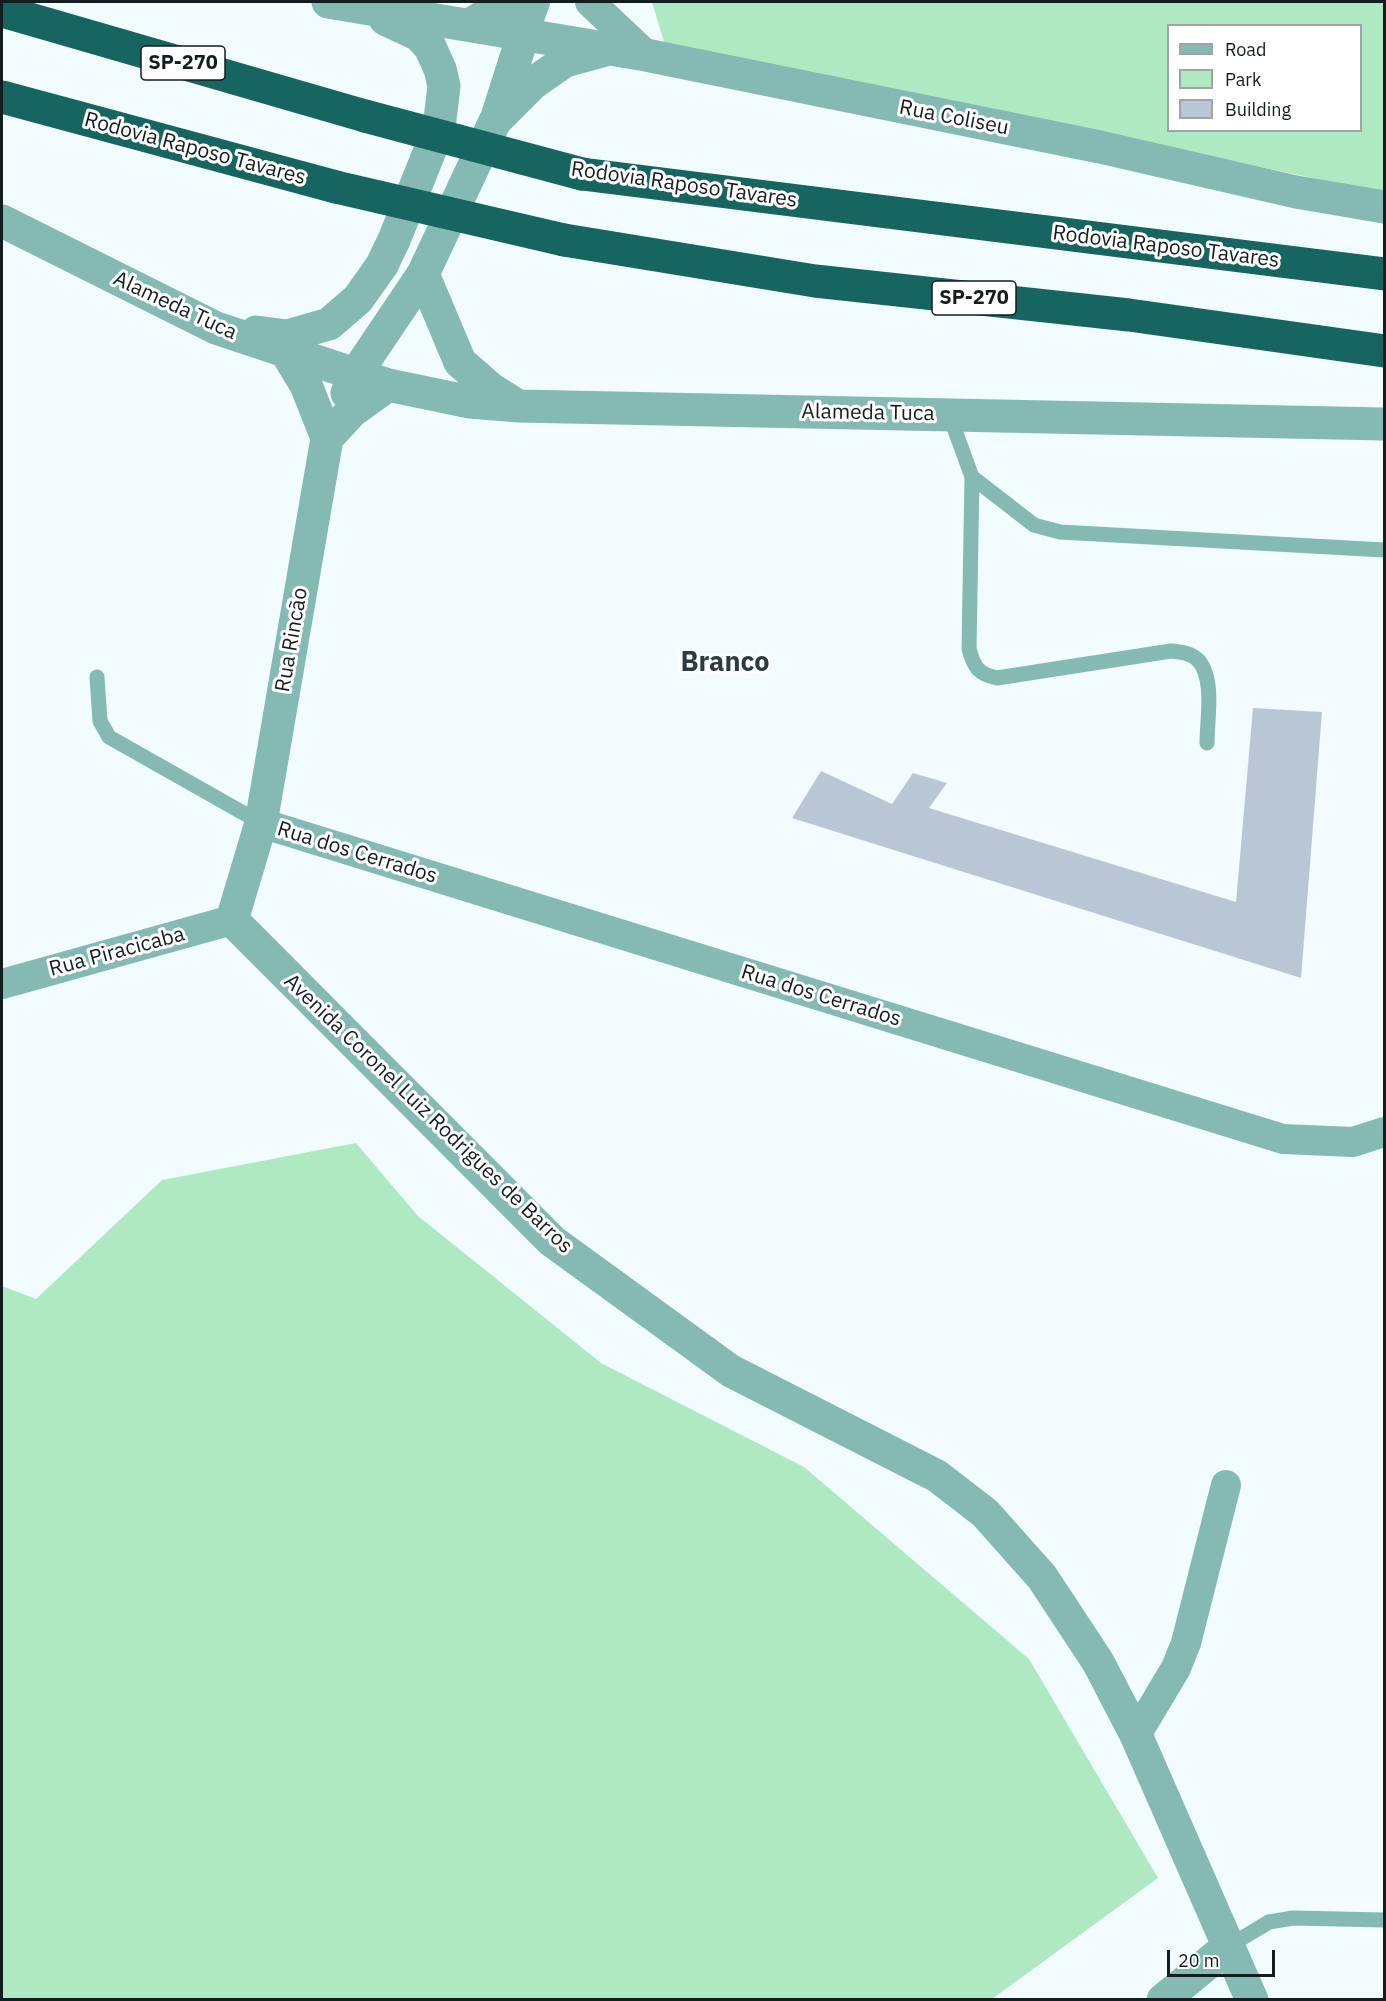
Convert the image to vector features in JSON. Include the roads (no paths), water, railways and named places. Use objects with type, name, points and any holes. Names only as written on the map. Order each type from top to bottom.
[{"type":"highway","name":"Rodovia Raposo Tavares","points":[[2,11],[365,116],[582,174],[1384,274]]},
{"type":"highway","name":"Rodovia Raposo Tavares","points":[[2,97],[336,187],[564,240],[815,281],[1129,315],[1384,351]]},
{"type":"street","points":[[471,24],[507,2]]},
{"type":"street","points":[[327,438],[356,375],[423,274],[495,121],[535,2]]},
{"type":"street","points":[[590,2],[646,54]]},
{"type":"street","points":[[216,328],[287,336],[329,324],[358,299],[382,265],[390,249],[439,128],[444,86],[430,47],[419,35],[344,4]]},
{"type":"street","name":"Rua Coliseu","points":[[344,4],[524,32],[606,50],[646,54],[1100,147],[1296,192],[1384,207]]},
{"type":"street","points":[[495,121],[532,84],[564,61],[606,50]]},
{"type":"street","name":"Alameda Tuca","points":[[2,221],[216,328],[388,385],[470,402],[519,406],[1384,424]]},
{"type":"street","points":[[423,274],[460,362],[491,389],[519,406]]},
{"type":"street","points":[[286,352],[306,385],[327,438]]},
{"type":"street","points":[[327,438],[352,411],[388,385]]},
{"type":"street","name":"Rua Rincão","points":[[232,920],[261,823],[327,438]]},
{"type":"street","name":"Rua dos Cerrados","points":[[261,823],[1283,1139],[1353,1142],[1384,1132]]},
{"type":"street","name":"Rua Piracicaba","points":[[2,984],[232,920]]},
{"type":"street","name":"Avenida Coronel Luiz Rodrigues de Barros","points":[[232,920],[552,1241],[731,1371],[937,1476],[985,1513],[1042,1577],[1098,1662],[1136,1735],[1252,2000]]},
{"type":"street","points":[[1136,1735],[1176,1668],[1186,1642],[1226,1485]]},
{"type":"street","points":[[1163,2000],[1229,1946]]},
{"type":"lane","points":[[949,414],[972,477],[969,649],[973,665],[983,675],[997,678],[1171,651],[1186,653],[1198,660],[1207,683],[1207,743]]},
{"type":"lane","points":[[972,477],[1034,525],[1060,531],[1384,550]]},
{"type":"lane","points":[[98,677],[100,721],[109,737],[261,823]]},
{"type":"lane","points":[[1229,1946],[1269,1922],[1293,1918],[1384,1920]]},
{"type":"district","name":"Branco","points":[[725,663]]}]
